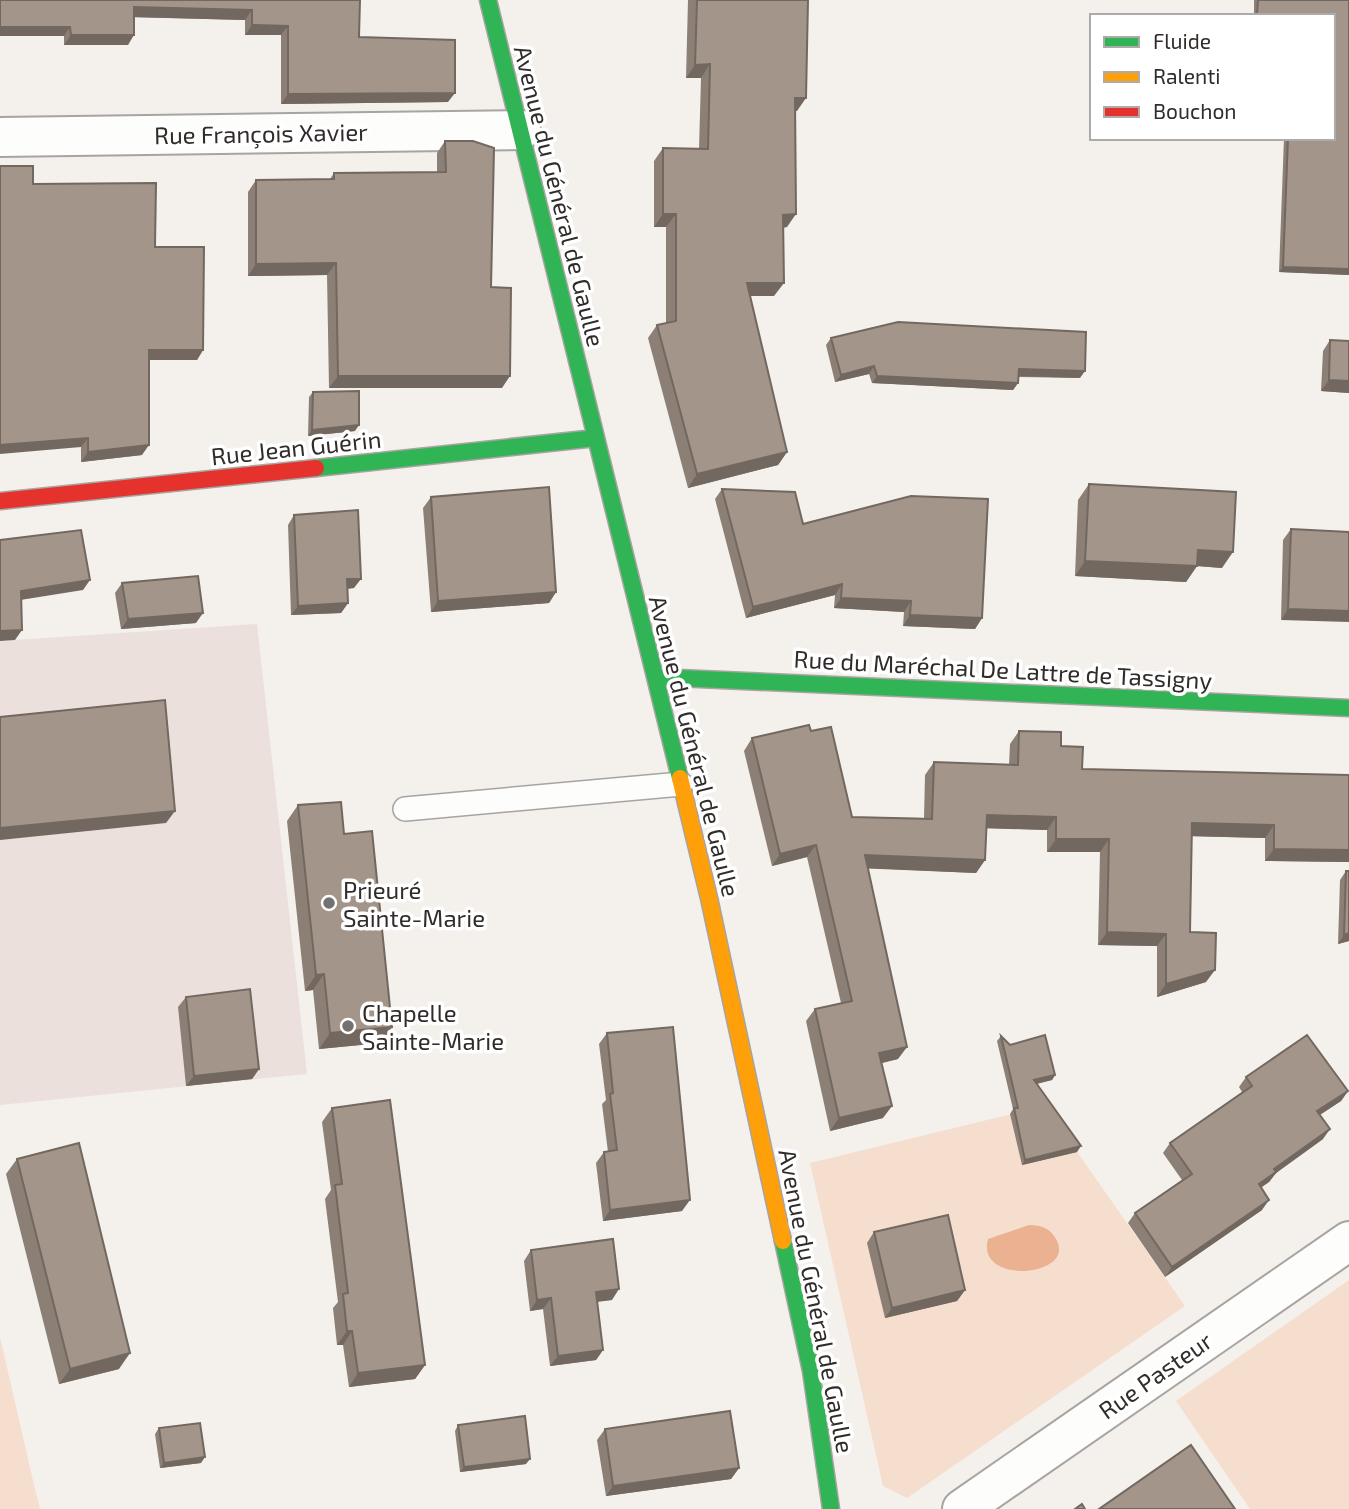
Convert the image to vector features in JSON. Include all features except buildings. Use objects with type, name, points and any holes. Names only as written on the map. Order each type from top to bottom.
[{"type":"main road","name":"Avenue du Général de Gaulle","points":[[488,0],[709,898],[808,1357],[831,1509]]},
{"type":"main road","name":"Rue Jean Guérin","points":[[0,501],[596,438]]},
{"type":"main road","name":"Rue du Maréchal De Lattre de Tassigny","points":[[655,677],[1349,708]]},
{"type":"street","name":"Rue François Xavier","points":[[0,137],[521,130]]},
{"type":"street","name":"Rue Pasteur","points":[[961,1509],[1349,1241]]},
{"type":"lane","points":[[405,808],[681,784]]},
{"type":"shaded area","points":[[257,624],[307,1074],[0,1105],[0,641]]},
{"type":"shaded area","points":[[1045,1106],[1185,1306],[907,1498],[883,1486],[810,1163]]},
{"type":"shaded area","points":[[1029,1225],[1045,1228],[1054,1235],[1059,1252],[1053,1262],[1025,1271],[1010,1270],[996,1264],[988,1254],[988,1239]]},
{"type":"shaded area","points":[[1349,1280],[1349,1509],[1250,1509],[1176,1401]]},
{"type":"shaded area","points":[[0,1337],[34,1485],[40,1509],[0,1509]]},
{"type":"traffic: fast","points":[[488,0],[680,778]]},
{"type":"traffic: fast","points":[[316,468],[596,438]]},
{"type":"traffic: fast","points":[[655,677],[1349,708]]},
{"type":"traffic: fast","points":[[783,1241],[811,1371],[831,1509]]},
{"type":"traffic: slow","points":[[680,778],[709,898],[783,1241]]},
{"type":"traffic: jam","points":[[0,501],[316,468]]},
{"type":"place","name":"Prieuré Sainte-Marie","points":[[329,903]]},
{"type":"place","name":"Chapelle Sainte-Marie","points":[[348,1026]]}]
